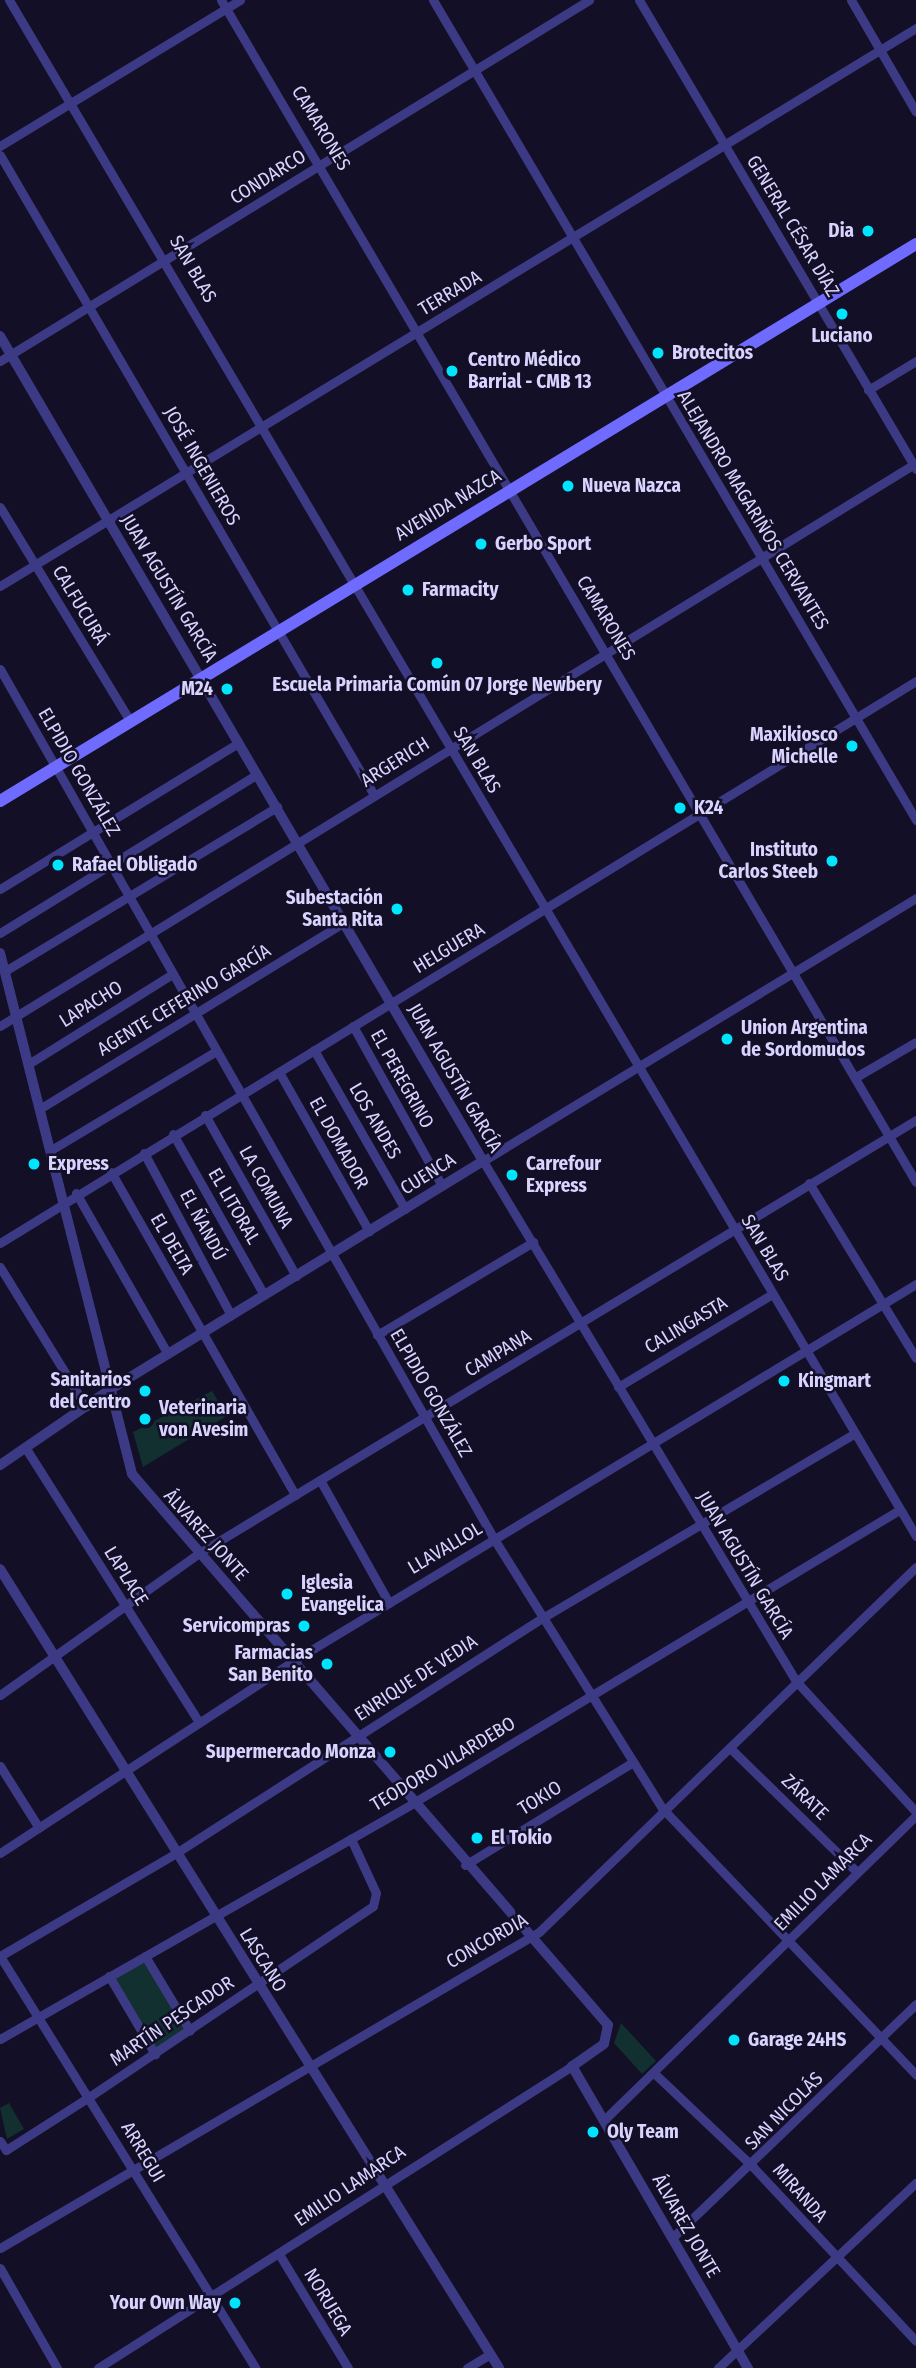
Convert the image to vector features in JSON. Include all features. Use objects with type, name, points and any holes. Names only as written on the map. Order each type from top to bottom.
[{"type":"main road","name":"AVENIDA NAZCA","points":[[0,801],[916,244]]},
{"type":"street","name":"SAN BLAS","points":[[9,0],[168,260],[450,748],[853,1434],[916,1536]]},
{"type":"street","points":[[0,146],[72,103],[224,4],[240,0]]},
{"type":"street","name":"ALEJANDRO MAGARIÑOS CERVANTES","points":[[433,0],[916,820]]},
{"type":"street","name":"CONDARCO","points":[[0,361],[589,0]]},
{"type":"street","name":"GENERAL CÉSAR DÍAZ","points":[[639,0],[868,390],[915,465]]},
{"type":"street","points":[[851,0],[916,112]]},
{"type":"street","name":"CAMARONES","points":[[224,4],[323,163],[416,334],[702,813],[916,1182]]},
{"type":"street","name":"TERRADA","points":[[0,586],[574,239],[916,28]]},
{"type":"street","name":"JOSÉ INGENIEROS","points":[[0,155],[373,795]]},
{"type":"street","name":"JUAN AGUSTÍN GARCÍA","points":[[0,336],[483,1161],[745,1600],[796,1681],[916,1814]]},
{"type":"street","points":[[868,390],[916,361]]},
{"type":"street","name":"ARGERICH","points":[[0,1026],[149,931],[915,465]]},
{"type":"street","name":"CALFUCURÁ","points":[[0,507],[130,721]]},
{"type":"street","name":"ELPIDIO GONZÁLEZ","points":[[0,669],[113,864],[171,975],[494,1539],[663,1809],[916,2075]]},
{"type":"street","name":"HELGUERA","points":[[0,1243],[173,1134],[547,911],[916,681]]},
{"type":"street","points":[[0,888],[238,743]]},
{"type":"street","points":[[0,933],[257,774]]},
{"type":"street","points":[[5,971],[277,807]]},
{"type":"street","name":"CUENCA","points":[[0,1465],[111,1389],[202,1332],[916,898]]},
{"type":"street","name":"AGENTE CEFERINO GARCÍA","points":[[41,1108],[345,922]]},
{"type":"street","name":"ÁLVAREZ JONTE","points":[[0,953],[18,1015],[132,1474],[526,1937],[608,2025]]},
{"type":"street","name":"LAPACHO","points":[[30,1063],[171,975]]},
{"type":"street","name":"EL PEREGRINO","points":[[353,1026],[442,1186]]},
{"type":"street","points":[[856,1077],[916,1042]]},
{"type":"street","name":"LOS ANDES","points":[[314,1050],[405,1209]]},
{"type":"street","points":[[51,1150],[215,1052]]},
{"type":"street","name":"EL DOMADOR","points":[[279,1072],[369,1231]]},
{"type":"street","name":"LA COMUNA","points":[[205,1115],[296,1276]]},
{"type":"street","name":"CAMPANA","points":[[0,1695],[199,1553],[916,1120]]},
{"type":"street","name":"EL LITORAL","points":[[173,1134],[264,1295]]},
{"type":"street","name":"EL ÑANDÚ","points":[[144,1153],[231,1315]]},
{"type":"street","name":"EL DELTA","points":[[111,1172],[295,1495]]},
{"type":"street","points":[[809,1183],[916,1358]]},
{"type":"street","points":[[76,1193],[168,1354]]},
{"type":"street","points":[[377,1335],[533,1242]]},
{"type":"street","points":[[0,1267],[86,1407]]},
{"type":"street","name":"LLAVALLOL","points":[[0,1853],[129,1774],[199,1723],[293,1661],[916,1284]]},
{"type":"street","name":"CALINGASTA","points":[[618,1387],[772,1294]]},
{"type":"street","name":"ENRIQUE DE VEDIA","points":[[0,1956],[176,1853],[544,1617],[853,1434]]},
{"type":"street","name":"LAPLACE","points":[[25,1447],[199,1723]]},
{"type":"street","points":[[320,1480],[389,1603]]},
{"type":"street","name":"TEODORO VILARDEBO","points":[[0,2039],[413,1803],[745,1600],[899,1510]]},
{"type":"street","name":"CONCORDIA","points":[[0,2248],[310,2069],[526,1937],[539,1932],[663,1809],[730,1748],[916,1567]]},
{"type":"street","name":"LASCANO","points":[[0,1569],[129,1774],[382,2188],[499,2368]]},
{"type":"street","name":"ZÁRATE","points":[[730,1748],[856,1871]]},
{"type":"street","name":"TOKIO","points":[[465,1865],[633,1762]]},
{"type":"street","points":[[0,1766],[39,1828]]},
{"type":"street","name":"EMILIO LAMARCA","points":[[604,2120],[916,1814]]},
{"type":"street","name":"MARTÍN PESCADOR","points":[[0,2141],[6,2150],[89,2098],[373,1906],[376,1893],[351,1839]]},
{"type":"street","name":"ARREGUI","points":[[0,1956],[255,2368]]},
{"type":"street","points":[[145,1956],[190,2031]]},
{"type":"street","points":[[109,1976],[155,2054]]},
{"type":"street","name":"SAN NICOLÁS","points":[[673,2238],[753,2167],[916,2004]]},
{"type":"street","name":"EMILIO LAMARCA","points":[[99,2368],[572,2066],[604,2044],[608,2025]]},
{"type":"street","name":"ÁLVAREZ JONTE","points":[[572,2066],[748,2368]]},
{"type":"street","name":"MIRANDA","points":[[654,2073],[753,2167],[837,2260],[916,2341]]},
{"type":"street","points":[[718,2368],[740,2353],[916,2183]]},
{"type":"street","name":"NORUEGA","points":[[279,2254],[348,2368]]},
{"type":"street","points":[[0,2268],[57,2368]]},
{"type":"street","points":[[467,2368],[490,2354]]},
{"type":"green space","points":[[212,1391],[227,1416],[143,1467],[133,1432]]},
{"type":"green space","points":[[145,1956],[190,2031],[155,2054],[109,1976]]},
{"type":"green space","points":[[621,2023],[656,2061],[642,2074],[614,2043]]},
{"type":"green space","points":[[9,2103],[24,2129],[7,2139],[0,2108]]},
{"type":"place","name":"Dia","points":[[868,231]]},
{"type":"place","name":"Luciano","points":[[842,314]]},
{"type":"place","name":"Brotecitos","points":[[658,353]]},
{"type":"place","name":"Centro Médico Barrial - CMB 13","points":[[452,371]]},
{"type":"place","name":"Nueva Nazca","points":[[568,486]]},
{"type":"place","name":"Gerbo Sport","points":[[481,544]]},
{"type":"place","name":"Farmacity","points":[[408,590]]},
{"type":"place","name":"Escuela Primaria Común 07 Jorge Newbery","points":[[437,663]]},
{"type":"place","name":"M24","points":[[227,689]]},
{"type":"place","name":"Maxikiosco Michelle","points":[[852,746]]},
{"type":"place","name":"K24","points":[[680,808]]},
{"type":"place","name":"Instituto Carlos Steeb","points":[[832,861]]},
{"type":"place","name":"Rafael Obligado","points":[[58,865]]},
{"type":"place","name":"Subestación Santa Rita","points":[[397,909]]},
{"type":"place","name":"Union Argentina de Sordomudos","points":[[727,1039]]},
{"type":"place","name":"Express","points":[[34,1164]]},
{"type":"place","name":"Carrefour Express","points":[[512,1175]]},
{"type":"place","name":"Kingmart","points":[[784,1381]]},
{"type":"place","name":"Sanitarios del Centro","points":[[145,1391]]},
{"type":"place","name":"Veterinaria von Avesim","points":[[145,1419]]},
{"type":"place","name":"Iglesia Evangelica","points":[[287,1594]]},
{"type":"place","name":"Servicompras","points":[[304,1626]]},
{"type":"place","name":"Farmacias San Benito","points":[[327,1664]]},
{"type":"place","name":"Supermercado Monza","points":[[390,1752]]},
{"type":"place","name":"El Tokio","points":[[477,1838]]},
{"type":"place","name":"Garage 24HS","points":[[734,2040]]},
{"type":"place","name":"Oly Team","points":[[593,2132]]},
{"type":"place","name":"Your Own Way","points":[[235,2303]]}]
